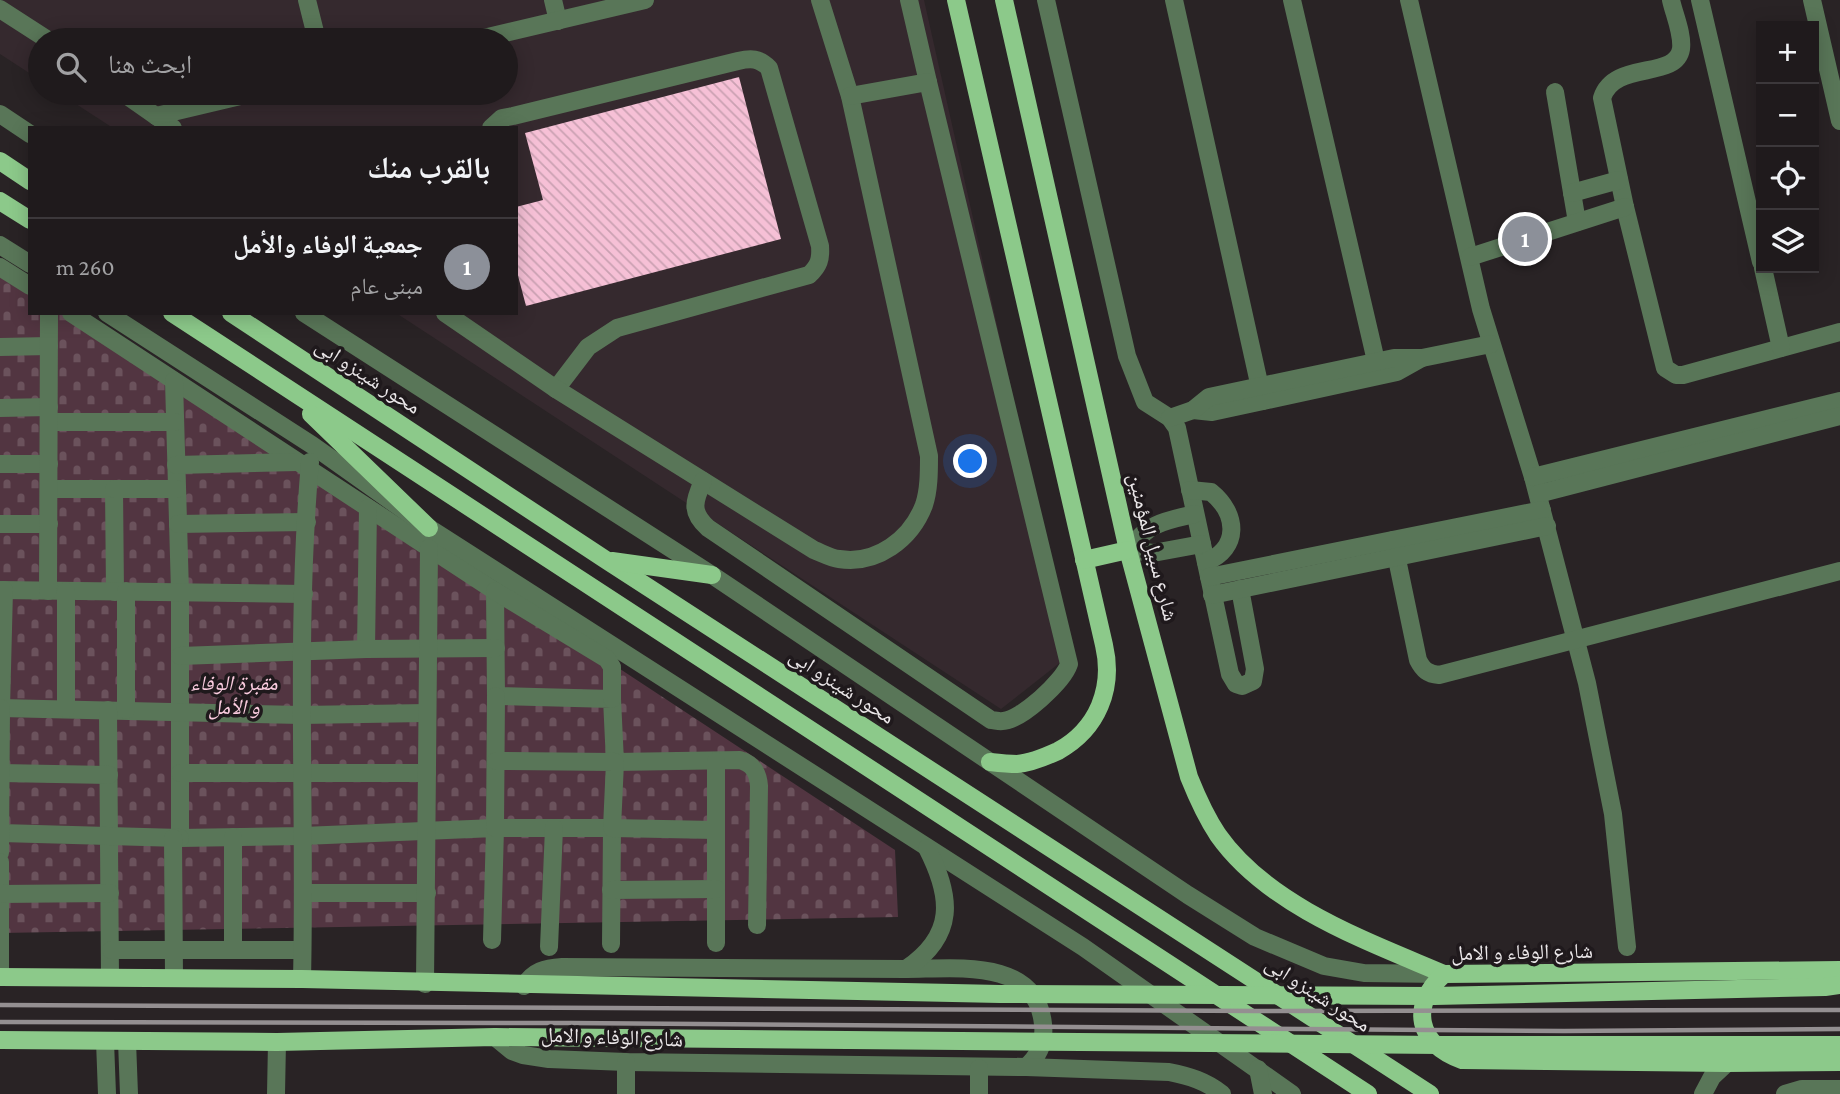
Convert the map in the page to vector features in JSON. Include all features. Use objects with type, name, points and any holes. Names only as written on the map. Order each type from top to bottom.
[{"type":"main road","points":[[956,0],[1107,658],[1107,685],[1099,709],[1076,739],[1049,755],[1018,764],[990,762]]},
{"type":"main road","name":"شارع سبيل المؤمنين","points":[[1004,0],[1128,550],[1189,777],[1202,807],[1219,835],[1240,860],[1269,885],[1322,919],[1444,974]]},
{"type":"main road","points":[[0,162],[28,180]]},
{"type":"main road","points":[[0,201],[28,219]]},
{"type":"main road","points":[[175,315],[1368,1094]]},
{"type":"main road","name":"محور شينزو ابى","points":[[235,315],[606,560],[1430,1094]]},
{"type":"main road","points":[[281,385],[429,528]]},
{"type":"main road","points":[[1084,560],[1128,550]]},
{"type":"main road","points":[[606,560],[712,576]]},
{"type":"main road","name":"شارع الوفاء و الامل","points":[[1840,970],[1444,974],[1432,985],[1423,1002],[1422,1022],[1429,1040],[1443,1054],[1462,1060],[1840,1062]]},
{"type":"main road","points":[[0,977],[302,979],[425,984],[1000,994],[1434,996],[1840,985]]},
{"type":"main road","points":[[0,1040],[277,1042],[495,1037],[1441,1045],[1840,1045]]},
{"type":"street","points":[[307,0],[314,28]]},
{"type":"street","points":[[553,0],[558,21]]},
{"type":"street","points":[[518,30],[645,0]]},
{"type":"street","points":[[448,315],[556,389],[814,550],[839,559],[864,558],[883,552],[900,541],[914,524],[924,504],[929,480],[929,456],[850,96],[820,0]]},
{"type":"street","points":[[704,481],[694,504],[698,519],[708,528],[992,720],[1002,722],[1012,718],[1041,699],[1066,673],[1069,664],[909,0]]},
{"type":"street","points":[[1046,0],[1127,356],[1145,402],[1170,418],[1177,428],[1230,674],[1237,684],[1248,685],[1253,681],[1255,669],[1240,589]]},
{"type":"street","points":[[1174,0],[1262,394]]},
{"type":"street","points":[[1292,0],[1376,361]]},
{"type":"street","points":[[1409,0],[1491,344],[1540,502],[1597,726],[1619,858],[1627,947]]},
{"type":"street","points":[[1671,0],[1681,45],[1678,57],[1668,64],[1618,78],[1610,83],[1602,98],[1662,362],[1669,373],[1682,375],[1840,332]]},
{"type":"street","points":[[1700,0],[1756,241]]},
{"type":"street","points":[[1812,0],[1840,121]]},
{"type":"street","points":[[0,9],[29,28]]},
{"type":"street","points":[[493,126],[502,118],[738,61],[762,61],[769,68],[820,246],[821,257],[817,267],[809,275],[617,328],[588,347],[556,389]]},
{"type":"street","points":[[850,96],[928,82]]},
{"type":"street","points":[[1555,92],[1577,222]]},
{"type":"street","points":[[140,105],[170,126]]},
{"type":"street","points":[[156,116],[202,105]]},
{"type":"street","points":[[0,114],[28,133]]},
{"type":"street","points":[[1572,193],[1619,180]]},
{"type":"street","points":[[1470,257],[1625,207]]},
{"type":"street","points":[[0,245],[28,263]]},
{"type":"street","points":[[0,267],[28,285]]},
{"type":"street","points":[[1764,273],[1781,348]]},
{"type":"street","points":[[49,315],[49,524],[57,591],[65,709]]},
{"type":"street","points":[[74,315],[495,591],[607,659],[612,667],[615,762],[611,944]]},
{"type":"street","points":[[110,315],[312,445],[429,528],[1083,947],[1292,1094]]},
{"type":"street","points":[[307,315],[712,576],[1188,895],[1255,937],[1324,966],[1364,973],[1444,974]]},
{"type":"street","points":[[1262,394],[1376,361],[1403,357],[1422,358],[1491,344]]},
{"type":"street","points":[[0,347],[49,346]]},
{"type":"street","points":[[1170,418],[1193,410],[1209,397],[1262,394],[1396,372],[1422,358]]},
{"type":"street","points":[[174,381],[180,592],[180,772],[174,977]]},
{"type":"street","points":[[1209,578],[1240,589],[1395,548],[1840,401]]},
{"type":"street","points":[[0,408],[175,422]]},
{"type":"street","points":[[1540,502],[1840,416]]},
{"type":"street","points":[[302,979],[301,715],[307,522],[303,466],[312,445]]},
{"type":"street","points":[[0,464],[49,464]]},
{"type":"street","points":[[176,465],[303,466]]},
{"type":"street","points":[[49,489],[177,489]]},
{"type":"street","points":[[114,489],[126,710]]},
{"type":"street","points":[[1190,490],[1212,492],[1226,508],[1230,518],[1231,529],[1225,550],[1217,558],[1209,578]]},
{"type":"street","points":[[366,649],[368,508]]},
{"type":"street","points":[[1128,550],[1139,536],[1156,524],[1195,514]]},
{"type":"street","points":[[178,524],[307,522]]},
{"type":"street","points":[[0,524],[49,524]]},
{"type":"street","points":[[1128,550],[1153,553],[1202,544]]},
{"type":"street","points":[[425,984],[429,548]]},
{"type":"street","points":[[1209,578],[1395,548]]},
{"type":"street","points":[[1395,548],[1418,660],[1426,671],[1439,675],[1840,571]]},
{"type":"street","points":[[0,853],[2,590],[304,594]]},
{"type":"street","points":[[492,940],[496,761],[495,591]]},
{"type":"street","points":[[180,656],[366,649],[496,648]]},
{"type":"street","points":[[496,696],[612,699]]},
{"type":"street","points":[[1,708],[301,715],[426,713]]},
{"type":"street","points":[[108,710],[110,977]]},
{"type":"street","points":[[496,761],[740,760],[748,763],[759,777],[757,925]]},
{"type":"street","points":[[716,761],[716,943]]},
{"type":"street","points":[[180,772],[426,772]]},
{"type":"street","points":[[1,773],[108,775]]},
{"type":"street","points":[[1,833],[177,838],[495,828],[715,830]]},
{"type":"street","points":[[548,947],[554,828]]},
{"type":"street","points":[[233,837],[233,950]]},
{"type":"street","points":[[906,969],[928,951],[944,919],[944,883],[926,845]]},
{"type":"street","points":[[0,862],[0,977]]},
{"type":"street","points":[[611,890],[716,889]]},
{"type":"street","points":[[0,894],[110,892]]},
{"type":"street","points":[[303,893],[427,893]]},
{"type":"street","points":[[111,950],[302,950]]},
{"type":"street","points":[[524,986],[538,971],[550,968],[988,970],[1014,978],[1034,997],[1043,1023],[1040,1049],[1026,1067]]},
{"type":"street","name":"شارع الوفاء و الامل","points":[[495,1037],[512,1051],[523,1055],[626,1062],[1026,1067],[1168,1072],[1191,1076],[1222,1094]]},
{"type":"street","points":[[105,1041],[105,1093]]},
{"type":"street","points":[[127,1041],[134,1092]]},
{"type":"street","points":[[276,1094],[277,1042]]},
{"type":"street","points":[[626,1062],[626,1094]]},
{"type":"street","points":[[1703,1094],[1712,1077],[1727,1063]]},
{"type":"street","points":[[979,1068],[979,1094]]},
{"type":"street","points":[[1258,1069],[1264,1094]]},
{"type":"street","points":[[1785,1094],[1802,1089],[1840,1088]]},
{"type":"shaded area","points":[[0,0],[924,0],[1071,654],[1001,709],[399,315],[518,315],[518,126],[110,126],[78,105],[518,105],[518,28],[28,28],[28,72],[0,54]]},
{"type":"green space","name":"مقبرة الوفاء و الأمل","points":[[0,262],[28,280],[28,315],[82,315],[895,850],[898,917],[0,933]]},
{"type":"building","points":[[739,77],[781,239],[526,306],[518,276],[518,206],[543,200],[525,133]]},
{"type":"railway","points":[[0,1005],[1258,1011],[1840,1010]]},
{"type":"railway","points":[[0,1022],[570,1023],[1564,1031],[1840,1029]]},
{"type":"place","name":"جمعية الوفاء والأمل","points":[[1525,239]]}]
